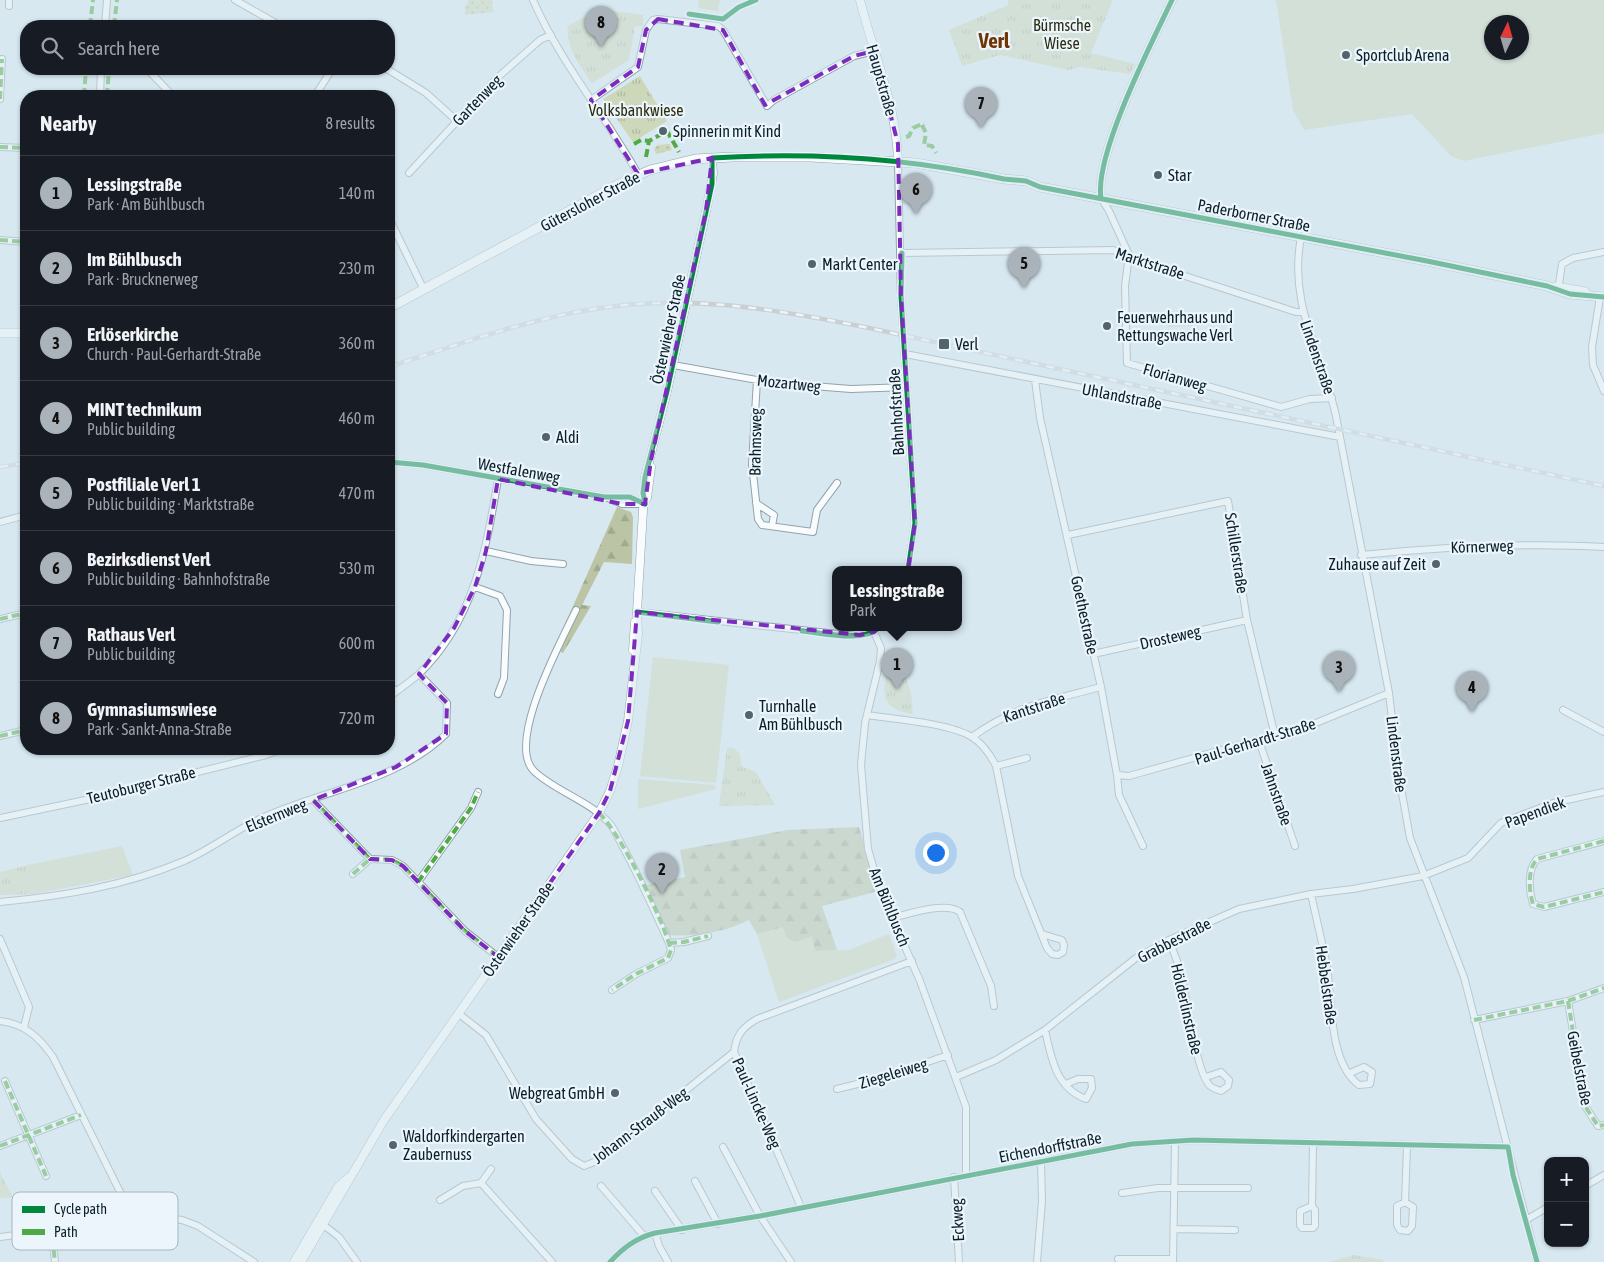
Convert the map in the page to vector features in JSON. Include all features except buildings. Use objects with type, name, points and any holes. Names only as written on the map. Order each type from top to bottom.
[{"type":"main road","name":"Gütersloher Straße","points":[[395,305],[638,174],[683,162],[712,158],[811,157],[898,162]]},
{"type":"main road","name":"Paderborner Straße","points":[[898,162],[928,164],[1004,179],[1020,186],[1039,187],[1101,198],[1547,286],[1578,295],[1600,296]]},
{"type":"main road","points":[[0,333],[20,333]]},
{"type":"street","points":[[105,20],[107,0]]},
{"type":"street","points":[[235,0],[270,20]]},
{"type":"street","points":[[533,0],[551,35],[638,174]]},
{"type":"street","name":"Hauptstraße","points":[[860,0],[893,120],[898,162]]},
{"type":"street","points":[[1129,255],[1101,198],[1100,190],[1108,150],[1153,40],[1172,0]]},
{"type":"street","points":[[591,100],[638,67],[646,30],[653,20],[658,19],[718,26],[723,30],[767,106],[774,100],[854,56],[874,51]]},
{"type":"street","name":"Gartenweg","points":[[409,173],[497,78],[540,40],[551,35]]},
{"type":"street","points":[[0,99],[2,59]]},
{"type":"street","points":[[395,74],[426,93],[457,122]]},
{"type":"street","points":[[100,90],[101,75]]},
{"type":"street","points":[[153,75],[167,90]]},
{"type":"street","points":[[319,90],[328,75]]},
{"type":"street","points":[[0,147],[20,148]]},
{"type":"street","name":"Österwieher Straße","points":[[301,1262],[338,1187],[349,1176],[384,1120],[599,813],[610,792],[622,752],[629,713],[634,659],[633,634],[637,612],[645,504],[645,477],[651,460],[673,365],[712,184],[712,158]]},
{"type":"street","name":"Bahnhofstraße","points":[[898,162],[902,252],[901,295],[915,523],[909,566]]},
{"type":"street","points":[[395,230],[424,290]]},
{"type":"street","name":"Lindenstraße","points":[[1301,237],[1297,279],[1302,312],[1332,398],[1389,693],[1404,810],[1410,838],[1423,876],[1455,951],[1537,1262]]},
{"type":"street","points":[[0,240],[20,242]]},
{"type":"street","name":"Marktstraße","points":[[902,252],[1113,250],[1145,263],[1296,312],[1302,312]]},
{"type":"street","points":[[1558,289],[1562,264],[1573,258],[1604,252]]},
{"type":"street","name":"Florianweg","points":[[1129,255],[1125,286],[1127,363],[1281,408],[1310,399],[1332,398]]},
{"type":"street","points":[[1600,296],[1592,347],[1594,365],[1604,391]]},
{"type":"street","name":"Uhlandstraße","points":[[905,354],[1340,437]]},
{"type":"street","name":"Mozartweg","points":[[673,365],[757,380],[851,389],[907,387]]},
{"type":"street","name":"Brahmsweg","points":[[757,380],[752,464],[756,503],[758,520],[768,528],[772,526]]},
{"type":"street","name":"Goethestraße","points":[[1035,380],[1040,418],[1068,535],[1118,775],[1119,795],[1143,846]]},
{"type":"street","name":"Westfalenweg","points":[[395,463],[423,465],[604,497],[630,497],[645,504]]},
{"type":"street","points":[[396,692],[419,674],[439,650],[454,628],[475,587],[486,550],[498,479]]},
{"type":"street","points":[[756,503],[774,515],[772,526],[814,532],[817,510],[837,484]]},
{"type":"street","name":"Schillerstraße","points":[[1068,535],[1228,501],[1247,620],[1275,736]]},
{"type":"street","points":[[0,522],[20,517]]},
{"type":"street","name":"Körnerweg","points":[[1361,555],[1442,547],[1519,544],[1604,547]]},
{"type":"street","points":[[486,550],[531,560],[563,564]]},
{"type":"street","points":[[475,587],[500,596],[508,610],[504,678],[498,694]]},
{"type":"street","points":[[576,610],[535,699],[526,751],[527,762],[545,781],[599,813],[611,826],[637,872],[669,943],[671,950],[668,958],[636,974],[612,990]]},
{"type":"street","points":[[637,612],[828,634],[860,635],[873,631]]},
{"type":"street","points":[[0,619],[20,614]]},
{"type":"street","name":"Drosteweg","points":[[1093,654],[1247,620]]},
{"type":"street","name":"Am Bühlbusch","points":[[876,631],[881,648],[880,661],[866,715],[861,765],[868,849],[878,882],[912,961],[966,1107],[966,1175]]},
{"type":"street","name":"Elsternweg","points":[[0,902],[73,894],[133,880],[185,860],[265,816],[364,782],[396,767],[438,742],[446,734],[447,703],[419,674]]},
{"type":"street","name":"Kantstraße","points":[[972,737],[992,721],[1014,711],[1100,687]]},
{"type":"street","name":"Paul-Gerhardt-Straße","points":[[1118,775],[1129,776],[1260,742],[1311,725],[1389,693]]},
{"type":"street","points":[[1563,710],[1604,732]]},
{"type":"street","points":[[866,715],[953,729],[972,737],[988,751],[996,766],[1018,876],[1042,934]]},
{"type":"street","points":[[0,736],[20,731]]},
{"type":"street","name":"Jahnstraße","points":[[1260,742],[1295,846]]},
{"type":"street","name":"Teutoburger Straße","points":[[0,818],[90,798],[255,755]]},
{"type":"street","points":[[996,766],[1027,758]]},
{"type":"street","points":[[418,882],[471,808],[478,792]]},
{"type":"street","name":"Papendiek","points":[[1423,876],[1468,858],[1501,823],[1553,803],[1604,792]]},
{"type":"street","points":[[313,800],[370,859]]},
{"type":"street","points":[[1604,841],[1537,859],[1533,864],[1529,890],[1533,904],[1544,907],[1604,892]]},
{"type":"street","points":[[352,874],[370,859],[392,860],[403,866],[465,931],[498,957]]},
{"type":"street","name":"Grabbestraße","points":[[956,1077],[996,1060],[1045,1030],[1136,958],[1170,940],[1239,909],[1311,894],[1353,889],[1423,876]]},
{"type":"street","name":"Hebbelstraße","points":[[1311,894],[1327,970],[1335,1042],[1341,1063],[1350,1073]]},
{"type":"street","points":[[892,918],[936,908],[955,909],[960,912],[991,986],[994,1006]]},
{"type":"street","points":[[669,943],[684,942],[708,936]]},
{"type":"street","points":[[0,939],[29,1007],[24,1027]]},
{"type":"street","name":"Hölderlinstraße","points":[[1170,940],[1180,972],[1198,1055],[1206,1077]]},
{"type":"street","name":"Paul-Lincke-Weg","points":[[801,1207],[734,1052],[740,1032],[757,1019],[912,961]]},
{"type":"street","points":[[1474,1020],[1568,1001],[1604,988]]},
{"type":"street","name":"Geibelstraße","points":[[1568,1001],[1585,1106],[1598,1126],[1604,1125]]},
{"type":"street","name":"Johann-Strauß-Weg","points":[[459,1014],[486,1035],[536,1118],[572,1159],[584,1166],[597,1161],[734,1052]]},
{"type":"street","points":[[0,1021],[24,1027],[40,1039],[53,1057],[120,1192]]},
{"type":"street","points":[[1045,1030],[1058,1077],[1066,1084]]},
{"type":"street","name":"Ziegeleiweg","points":[[837,1088],[878,1079],[948,1055]]},
{"type":"street","points":[[5,1081],[46,1176]]},
{"type":"street","points":[[0,1146],[81,1115]]},
{"type":"street","name":"Eichendorffstraße","points":[[610,1262],[622,1249],[644,1236],[655,1233],[718,1224],[1132,1144],[1193,1140],[1508,1147]]},
{"type":"street","points":[[1118,1259],[1173,1260],[1176,1187],[1175,1142]]},
{"type":"street","points":[[1312,1206],[1314,1144]]},
{"type":"street","points":[[1405,1202],[1408,1146]]},
{"type":"street","points":[[723,1148],[760,1216],[791,1262]]},
{"type":"street","points":[[1037,1262],[1043,1193],[1041,1162]]},
{"type":"street","points":[[440,1200],[463,1186],[481,1183],[491,1169]]},
{"type":"street","points":[[1589,1184],[1604,1175]]},
{"type":"street","name":"Eckweg","points":[[954,1177],[959,1262]]},
{"type":"street","points":[[696,1180],[718,1224]]},
{"type":"street","points":[[481,1183],[552,1262]]},
{"type":"street","points":[[601,1186],[644,1236]]},
{"type":"street","points":[[1122,1193],[1176,1187],[1248,1188]]},
{"type":"street","points":[[655,1191],[682,1230]]},
{"type":"street","points":[[1526,1220],[1544,1209]]},
{"type":"street","points":[[178,1219],[198,1226],[250,1261]]},
{"type":"street","points":[[321,1223],[339,1237],[357,1262]]},
{"type":"street","name":"Österwieher Straße","points":[[294,1262],[321,1223]]},
{"type":"street","points":[[1175,1229],[1235,1230]]},
{"type":"street","points":[[655,1233],[658,1246],[668,1262]]},
{"type":"highlighted area","points":[[658,19],[723,30],[765,105],[854,56],[874,51],[898,144],[901,295],[915,523],[906,584],[896,609],[874,632],[860,635],[637,612],[628,721],[610,791],[599,813],[498,957],[465,931],[403,866],[392,860],[370,859],[313,800],[396,767],[446,734],[447,703],[419,674],[454,628],[475,587],[486,551],[498,479],[622,504],[645,504],[651,460],[706,211],[712,158],[638,174],[591,100],[638,67],[646,30]]},
{"type":"green space","points":[[468,0],[492,0],[493,12],[465,15],[465,5],[468,5]]},
{"type":"green space","points":[[699,0],[720,0],[718,11],[698,8]]},
{"type":"green space","name":"Bürmsche Wiese","points":[[1008,0],[1113,0],[1091,53],[1135,64],[1130,74],[1079,67],[1069,70],[1000,55],[962,66],[949,30],[1008,5]]},
{"type":"green space","points":[[1276,0],[1604,0],[1604,133],[1464,161],[1451,156],[1412,114],[1304,130],[1293,110]]},
{"type":"green space","points":[[599,9],[643,15],[643,26],[635,26],[629,60],[592,83],[571,49],[568,26]]},
{"type":"green space","name":"Volksbankwiese","points":[[640,76],[667,121],[633,142],[603,99]]},
{"type":"green space","points":[[670,144],[672,150],[656,154],[654,149],[657,145]]},
{"type":"green space","points":[[1167,315],[1191,315],[1193,326],[1168,327]]},
{"type":"green space","points":[[617,507],[631,512],[633,517],[632,564],[604,562],[582,605],[591,606],[563,653],[554,649]]},
{"type":"green space","points":[[653,657],[729,665],[716,783],[640,776]]},
{"type":"green space","points":[[889,666],[902,667],[911,693],[913,714],[894,708],[886,698],[884,692]]},
{"type":"green space","points":[[727,748],[734,748],[740,754],[741,766],[756,772],[775,805],[719,806]]},
{"type":"green space","points":[[638,779],[715,785],[716,789],[638,809]]},
{"type":"green space","points":[[859,827],[878,891],[822,906],[837,950],[815,951],[812,936],[796,942],[787,938],[783,927],[757,934],[749,920],[730,928],[710,933],[668,935],[646,885],[685,877],[680,850],[788,830]]},
{"type":"green space","points":[[122,846],[133,875],[34,894],[28,865]]},
{"type":"green space","points":[[28,865],[34,894],[0,895],[0,872]]},
{"type":"green space","points":[[783,927],[812,936],[815,951],[849,950],[889,934],[897,956],[895,959],[779,1002],[757,934]]},
{"type":"green space","points":[[0,1171],[12,1197],[0,1198]]},
{"type":"green space","points":[[1354,1255],[1383,1260],[1383,1262],[1330,1262]]},
{"type":"railway","points":[[395,365],[506,329],[577,312],[652,303],[724,305],[796,314],[869,328],[1604,486]]},
{"type":"railway","points":[[0,467],[20,464]]},
{"type":"marked path","points":[[91,20],[93,0]]},
{"type":"marked path","points":[[115,20],[117,0]]},
{"type":"marked path","points":[[0,99],[2,59]]},
{"type":"marked path","points":[[84,90],[86,75]]},
{"type":"marked path","points":[[107,90],[109,75]]},
{"type":"marked path","points":[[906,137],[909,136],[913,128],[924,123]]},
{"type":"marked path","points":[[922,125],[926,133],[924,145],[932,146],[936,153]]},
{"type":"marked path","points":[[646,157],[649,141],[667,131],[679,152]]},
{"type":"marked path","points":[[634,144],[641,140],[649,141]]},
{"type":"marked path","points":[[0,147],[20,148]]},
{"type":"marked path","points":[[0,240],[20,242]]},
{"type":"marked path","points":[[0,619],[20,614]]},
{"type":"marked path","points":[[0,736],[20,731]]},
{"type":"marked path","points":[[418,882],[471,808],[478,792]]},
{"type":"marked path","points":[[313,800],[370,859]]},
{"type":"marked path","points":[[599,813],[629,857],[651,899],[671,950],[668,958],[636,974],[612,990]]},
{"type":"marked path","points":[[1604,841],[1537,859],[1530,875],[1533,904],[1544,907],[1604,892]]},
{"type":"marked path","points":[[353,874],[370,859],[392,860],[403,866],[465,931],[498,957]]},
{"type":"marked path","points":[[669,943],[684,942],[708,936]]},
{"type":"marked path","points":[[1474,1020],[1568,1001],[1604,988]]},
{"type":"marked path","points":[[1568,1001],[1585,1106],[1598,1126],[1604,1125]]},
{"type":"marked path","points":[[5,1081],[46,1176]]},
{"type":"marked path","points":[[0,1146],[81,1115]]},
{"type":"marked path","points":[[54,1250],[55,1262]]},
{"type":"cycle path","points":[[689,14],[723,19],[739,7],[756,0]]},
{"type":"cycle path","points":[[1101,198],[1101,179],[1106,155],[1115,128],[1126,99],[1172,0]]},
{"type":"cycle path","points":[[645,504],[643,493],[645,477],[667,391],[712,184],[712,158],[822,156],[932,166],[1026,181],[1040,187],[1427,261],[1547,286],[1570,294],[1604,297]]},
{"type":"cycle path","points":[[902,253],[901,295],[915,523],[909,566]]},
{"type":"cycle path","points":[[395,463],[423,465],[604,497],[630,497],[645,504]]},
{"type":"cycle path","points":[[637,612],[718,622]]},
{"type":"cycle path","points":[[802,631],[842,636],[862,635],[874,631]]},
{"type":"cycle path","points":[[610,1262],[630,1244],[655,1233],[760,1216],[1132,1144],[1193,1140],[1508,1147],[1513,1175],[1537,1262]]},
{"type":"place","name":"Gymnasiumswiese","points":[[601,47]]},
{"type":"place","name":"Sportclub Arena","points":[[1346,55]]},
{"type":"place","name":"Rathaus Verl","points":[[981,128]]},
{"type":"place","name":"Spinnerin mit Kind","points":[[663,131]]},
{"type":"place","name":"Star","points":[[1158,175]]},
{"type":"place","name":"Bezirksdienst Verl","points":[[916,214]]},
{"type":"place","name":"Markt Center","points":[[812,264]]},
{"type":"place","name":"Postfiliale Verl 1","points":[[1024,288]]},
{"type":"place","name":"Feuerwehrhaus und Rettungswache Verl","points":[[1107,326]]},
{"type":"place","name":"Verl","points":[[944,344]]},
{"type":"place","name":"Aldi","points":[[546,437]]},
{"type":"place","name":"Zuhause auf Zeit","points":[[1436,564]]},
{"type":"place","name":"Lessingstraße","points":[[897,689]]},
{"type":"place","name":"Erlöserkirche","points":[[1339,692]]},
{"type":"place","name":"MINT technikum","points":[[1472,712]]},
{"type":"place","name":"Turnhalle Am Bühlbusch","points":[[749,715]]},
{"type":"place","name":"Im Bühlbusch","points":[[662,894]]},
{"type":"place","name":"Webgreat GmbH","points":[[615,1093]]},
{"type":"place","name":"Waldorfkindergarten Zaubernuss","points":[[393,1145]]},
{"type":"district","name":"Verl","points":[[994,41]]}]
